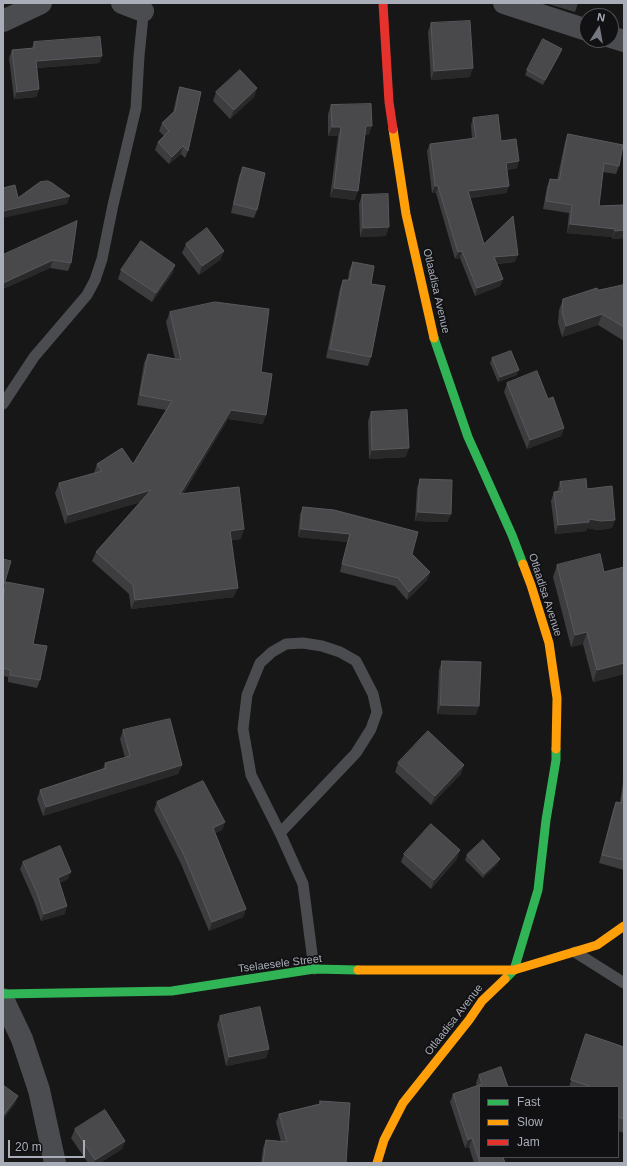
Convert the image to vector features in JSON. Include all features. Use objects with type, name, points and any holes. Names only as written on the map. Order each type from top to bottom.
[{"type":"street","points":[[3,21],[41,3]]},
{"type":"street","points":[[122,3],[144,7]]},
{"type":"street","name":"Otlaadisa Avenue","points":[[377,1163],[384,1140],[403,1103],[469,1020],[482,1001],[514,970],[538,890],[546,820],[556,760],[558,698],[548,642],[531,585],[512,535],[468,437],[436,345],[406,214],[389,102],[383,3]]},
{"type":"street","points":[[504,3],[579,27]]},
{"type":"street","name":"Tselaesele Street","points":[[3,994],[172,991],[314,969],[514,970],[597,945],[624,926]]},
{"type":"street","points":[[3,999],[22,1039],[39,1090],[55,1163]]},
{"type":"lane","points":[[3,404],[34,358],[87,295],[95,280],[102,259],[136,108],[144,7]]},
{"type":"lane","points":[[280,832],[356,753],[371,729],[377,712],[373,694],[356,661],[340,652],[322,646],[303,643],[286,644],[272,652],[260,663],[246,695],[243,729],[251,775],[280,832],[303,884],[314,969]]},
{"type":"lane","points":[[575,952],[624,983]]},
{"type":"building","points":[[470,21],[473,68],[434,71],[431,23]]},
{"type":"building","points":[[100,37],[102,56],[36,61],[39,89],[17,92],[12,50],[34,48],[34,42]]},
{"type":"building","points":[[543,39],[562,49],[545,80],[527,70]]},
{"type":"building","points":[[240,70],[257,88],[234,110],[216,92]]},
{"type":"building","points":[[180,87],[201,92],[188,151],[183,146],[172,157],[158,142],[169,131],[162,123],[175,111]]},
{"type":"building","points":[[371,104],[372,126],[366,126],[358,191],[334,188],[341,127],[332,127],[331,105]]},
{"type":"building","points":[[498,115],[501,141],[516,139],[519,161],[506,163],[509,186],[468,191],[484,244],[513,216],[518,255],[494,257],[503,279],[477,288],[462,251],[458,252],[438,186],[435,186],[430,144],[476,138],[473,118]]},
{"type":"building","points":[[568,134],[623,145],[619,166],[604,163],[599,206],[624,205],[624,230],[615,231],[615,229],[570,224],[572,205],[546,201],[550,179],[559,180]]},
{"type":"building","points":[[243,167],[265,173],[257,210],[234,204]]},
{"type":"building","points":[[48,181],[70,196],[3,211],[3,188],[15,185],[18,198],[40,182]]},
{"type":"building","points":[[388,194],[389,227],[363,228],[362,195]]},
{"type":"building","points":[[77,221],[71,263],[53,260],[3,283],[3,255]]},
{"type":"building","points":[[207,228],[224,251],[202,266],[186,244]]},
{"type":"building","points":[[141,241],[175,265],[156,293],[121,270]]},
{"type":"building","points":[[353,262],[374,266],[371,284],[385,286],[371,357],[330,349],[343,280],[349,280]]},
{"type":"building","points":[[624,285],[624,327],[602,314],[566,326],[562,312],[563,299],[597,288],[598,290]]},
{"type":"building","points":[[215,302],[269,309],[261,372],[272,374],[266,415],[231,410],[180,494],[239,487],[244,529],[230,531],[238,588],[135,600],[133,585],[96,552],[151,490],[68,515],[59,483],[102,471],[97,464],[122,448],[133,464],[172,401],[140,395],[148,354],[181,360],[170,312]]},
{"type":"building","points":[[511,351],[519,370],[500,377],[492,358]]},
{"type":"building","points":[[537,371],[548,399],[553,397],[564,428],[530,440],[507,383]]},
{"type":"building","points":[[407,410],[409,448],[372,450],[371,412]]},
{"type":"building","points":[[420,479],[452,480],[451,514],[418,512]]},
{"type":"building","points":[[586,479],[587,489],[612,486],[615,520],[601,521],[589,519],[589,522],[558,525],[554,492],[562,491],[560,482]]},
{"type":"building","points":[[303,507],[334,510],[418,532],[412,554],[430,572],[409,592],[398,578],[342,564],[350,534],[301,529]]},
{"type":"building","points":[[600,554],[604,572],[624,567],[624,663],[597,670],[587,632],[575,635],[557,565]]},
{"type":"building","points":[[3,559],[11,561],[3,588]]},
{"type":"building","points":[[6,582],[44,589],[33,644],[47,646],[40,680],[10,675],[11,670],[3,668],[3,600]]},
{"type":"building","points":[[442,661],[481,662],[479,706],[441,705]]},
{"type":"building","points":[[170,719],[182,765],[46,807],[40,790],[106,768],[105,763],[130,756],[123,730]]},
{"type":"building","points":[[428,731],[464,765],[435,796],[398,763]]},
{"type":"building","points":[[203,781],[225,822],[213,828],[246,909],[212,922],[184,855],[157,802]]},
{"type":"building","points":[[624,785],[624,860],[602,855],[616,802],[621,803]]},
{"type":"building","points":[[431,824],[460,850],[434,880],[404,854]]},
{"type":"building","points":[[483,840],[500,859],[484,874],[467,855]]},
{"type":"building","points":[[60,846],[71,872],[58,878],[67,906],[44,914],[37,893],[23,862]]},
{"type":"building","points":[[260,1007],[269,1049],[229,1057],[220,1016]]},
{"type":"building","points":[[586,1034],[624,1047],[624,1119],[619,1117],[619,1086],[589,1086],[571,1080]]},
{"type":"building","points":[[501,1067],[508,1086],[479,1086],[479,1158],[503,1158],[505,1163],[480,1163],[472,1138],[468,1140],[453,1094],[482,1084],[479,1075]]},
{"type":"building","points":[[3,1085],[18,1096],[3,1116]]},
{"type":"building","points":[[320,1101],[350,1103],[346,1163],[263,1163],[266,1140],[287,1142],[279,1114],[320,1104]]},
{"type":"building","points":[[105,1110],[125,1141],[95,1160],[75,1129]]},
{"type":"traffic: fast","points":[[434,338],[468,437],[512,535],[523,564]]},
{"type":"traffic: fast","points":[[505,979],[514,970],[538,890],[546,820],[556,760],[556,749]]},
{"type":"traffic: fast","points":[[3,994],[172,991],[314,969],[358,970]]},
{"type":"traffic: slow","points":[[393,129],[406,214],[434,338]]},
{"type":"traffic: slow","points":[[523,564],[549,643],[557,698],[556,749]]},
{"type":"traffic: slow","points":[[358,970],[514,970],[597,945],[624,926]]},
{"type":"traffic: slow","points":[[377,1163],[384,1140],[403,1103],[469,1020],[482,1001],[505,979]]},
{"type":"traffic: jam","points":[[383,3],[389,102],[393,129]]}]
